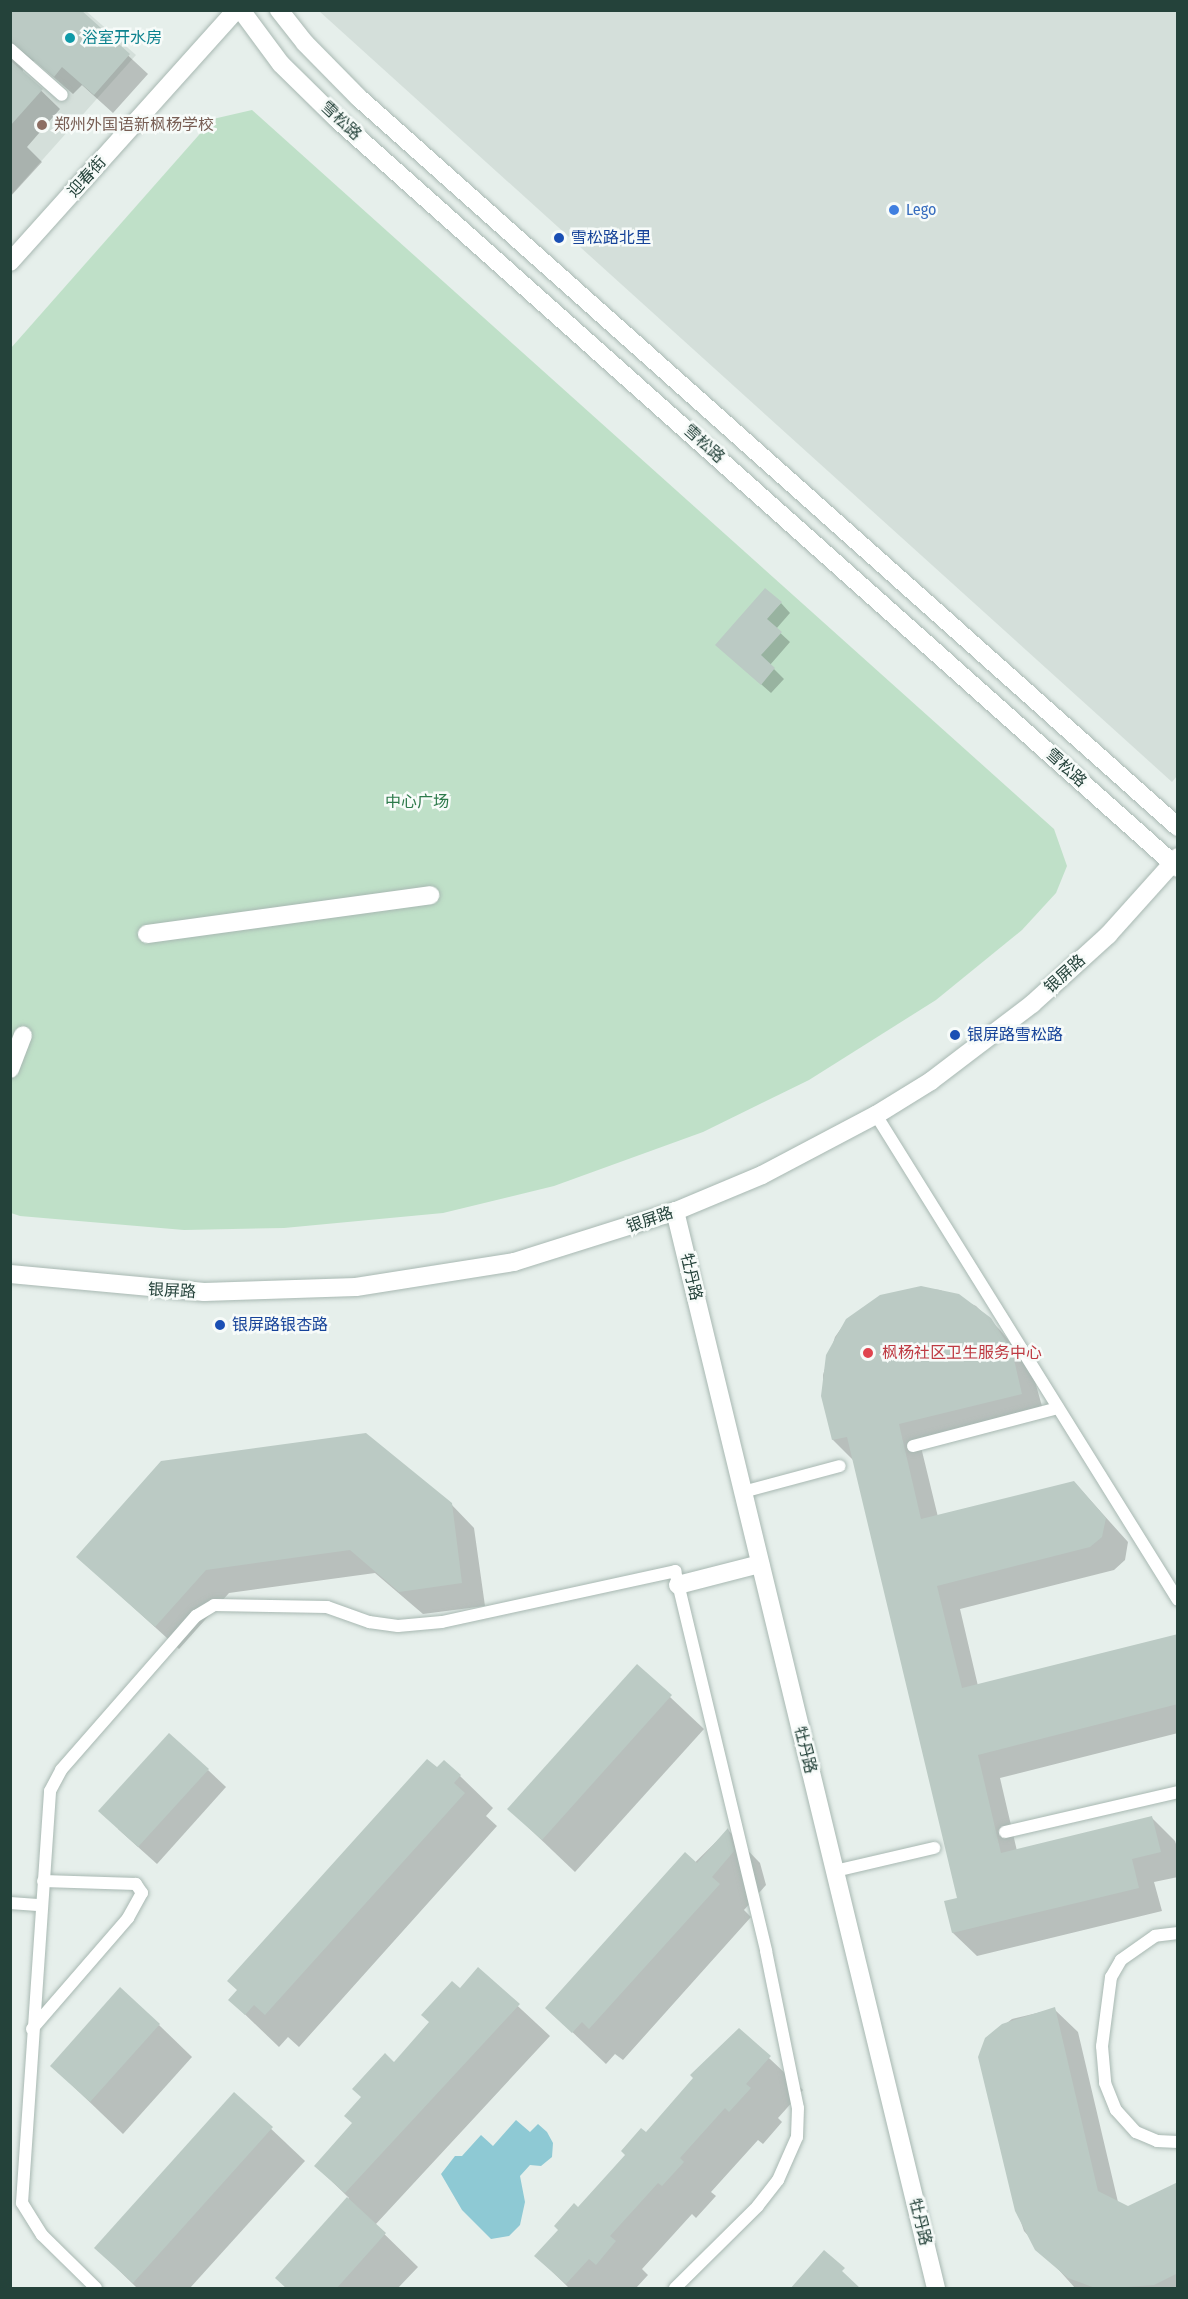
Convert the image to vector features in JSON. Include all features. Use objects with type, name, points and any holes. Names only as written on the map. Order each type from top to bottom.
[{"type":"street","name":"迎春街","points":[[10,262],[236,10]]},
{"type":"street","name":"雪松路","points":[[241,10],[281,64],[337,119],[1176,863]]},
{"type":"street","name":"雪松路","points":[[279,10],[305,44],[358,97],[1178,827]]},
{"type":"street","name":"银屏路","points":[[10,1274],[204,1293],[356,1287],[514,1262],[675,1211],[762,1175],[876,1115],[931,1081],[1032,1004],[1108,935],[1176,863]]},
{"type":"street","points":[[147,933],[430,895]]},
{"type":"street","points":[[10,1069],[22,1035]]},
{"type":"street","name":"牡丹路","points":[[675,1211],[936,2289]]},
{"type":"street","points":[[678,1585],[760,1564]]},
{"type":"lane","points":[[10,49],[62,95]]},
{"type":"lane","points":[[876,1115],[1178,1600]]},
{"type":"lane","points":[[913,1446],[1058,1408]]},
{"type":"lane","points":[[743,1491],[840,1466]]},
{"type":"lane","points":[[96,2289],[42,2235],[22,2204],[32,2029],[50,1791],[61,1770],[196,1616],[214,1605],[327,1607],[369,1622],[398,1626],[442,1622],[675,1571],[766,1951],[798,2108],[797,2137],[778,2180],[759,2206],[675,2289]]},
{"type":"lane","points":[[1005,1832],[1178,1792]]},
{"type":"lane","points":[[835,1871],[934,1848]]},
{"type":"lane","points":[[32,2029],[128,1918],[142,1893],[136,1884],[43,1881]]},
{"type":"lane","points":[[10,1903],[41,1905]]},
{"type":"lane","points":[[1178,1933],[1155,1936],[1121,1960],[1111,1977],[1102,2046],[1105,2083],[1116,2110],[1136,2132],[1157,2140],[1178,2142]]},
{"type":"shaded area","name":"郑州外国语新枫杨学校","points":[[11,11],[86,11],[136,55],[11,195]]},
{"type":"shaded area","points":[[319,11],[1177,11],[1177,776],[1172,782]]},
{"type":"green space","name":"中心广场","points":[[252,110],[1054,829],[1067,866],[1056,893],[1022,930],[936,1000],[809,1080],[703,1132],[554,1186],[443,1213],[284,1228],[184,1230],[20,1216],[11,1213],[11,348],[213,119]]},
{"type":"water","points":[[516,2120],[530,2132],[538,2124],[547,2132],[553,2143],[552,2157],[541,2166],[530,2165],[520,2176],[525,2202],[520,2225],[509,2236],[491,2239],[462,2210],[441,2174],[455,2156],[462,2156],[481,2135],[493,2146]]},
{"type":"building","name":"浴室开水房","points":[[10,10],[81,10],[130,54],[94,95],[62,67],[54,77],[10,41]]},
{"type":"building","points":[[10,60],[43,89],[10,126]]},
{"type":"building","points":[[765,588],[782,602],[767,619],[782,632],[761,655],[775,668],[761,685],[715,645]]},
{"type":"building","points":[[921,1286],[959,1294],[991,1318],[1012,1351],[1022,1394],[899,1424],[921,1519],[1074,1481],[1106,1518],[1102,1537],[1090,1547],[937,1586],[962,1688],[1178,1634],[1178,1704],[978,1755],[1001,1853],[1152,1816],[1161,1852],[1132,1859],[1139,1888],[952,1933],[944,1901],[957,1898],[847,1437],[832,1440],[821,1396],[826,1355],[846,1319],[880,1295]]},
{"type":"building","points":[[366,1433],[452,1503],[462,1583],[399,1592],[350,1550],[206,1570],[155,1627],[76,1557],[161,1461]]},
{"type":"building","points":[[637,1664],[672,1695],[542,1840],[507,1809]]},
{"type":"building","points":[[169,1733],[209,1769],[138,1847],[98,1811]]},
{"type":"building","points":[[427,1759],[437,1767],[444,1760],[461,1775],[454,1783],[465,1793],[265,2015],[254,2005],[245,2015],[228,2000],[237,1990],[227,1981]]},
{"type":"building","points":[[728,1828],[734,1851],[712,1877],[720,1884],[589,2029],[582,2022],[572,2033],[545,2008],[685,1852],[697,1863]]},
{"type":"building","points":[[478,1967],[520,2004],[345,2193],[314,2166],[352,2123],[344,2116],[361,2097],[352,2089],[385,2053],[394,2062],[429,2022],[421,2015],[452,1981],[460,1988]]},
{"type":"building","points":[[120,1987],[160,2024],[90,2102],[50,2066]]},
{"type":"building","points":[[1055,2007],[1098,2191],[1128,2206],[1178,2182],[1178,2273],[1154,2285],[1098,2289],[1068,2278],[1035,2250],[1015,2211],[978,2057],[985,2038],[1002,2024]]},
{"type":"building","points":[[739,2028],[771,2056],[746,2084],[751,2088],[729,2112],[725,2108],[680,2158],[684,2162],[662,2186],[658,2183],[610,2236],[616,2241],[596,2265],[589,2259],[566,2284],[534,2256],[558,2230],[554,2226],[574,2203],[578,2207],[625,2155],[621,2151],[641,2128],[646,2132],[693,2078],[690,2075]]},
{"type":"building","points":[[234,2092],[273,2127],[133,2283],[94,2248]]},
{"type":"building","points":[[347,2197],[386,2233],[336,2289],[287,2289],[275,2278]]},
{"type":"building","points":[[824,2250],[845,2268],[842,2271],[861,2289],[790,2289]]},
{"type":"place","name":"浴室开水房","points":[[70,38]]},
{"type":"place","name":"郑州外国语新枫杨学校","points":[[42,125]]},
{"type":"place","name":"Lego","points":[[894,210]]},
{"type":"place","name":"雪松路北里","points":[[559,238]]},
{"type":"place","name":"银屏路雪松路","points":[[955,1035]]},
{"type":"place","name":"银屏路银杏路","points":[[220,1325]]},
{"type":"place","name":"枫杨社区卫生服务中心","points":[[868,1353]]}]
